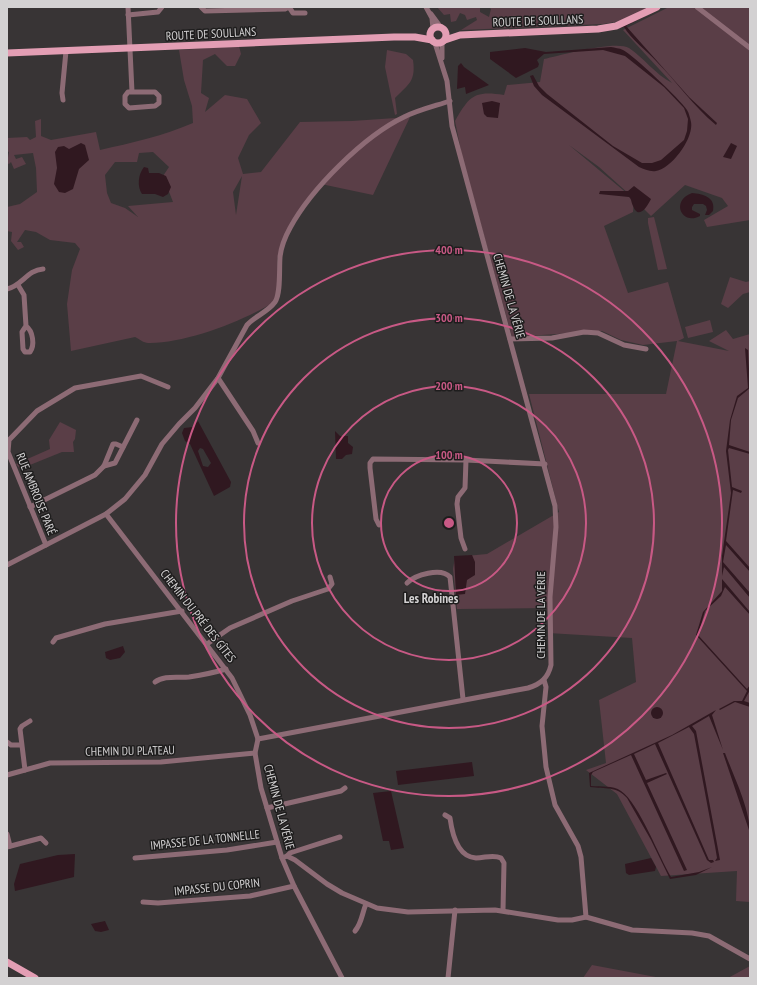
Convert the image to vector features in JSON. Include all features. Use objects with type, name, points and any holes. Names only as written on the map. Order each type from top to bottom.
[{"type":"main road","name":"ROUTE DE SOULLANS","points":[[7,53],[415,36],[438,41],[460,35],[590,30],[617,26],[657,7]]},
{"type":"main road","points":[[437,28],[443,29],[446,35],[438,41],[430,35],[432,30],[437,28]]},
{"type":"main road","name":"ROUTE DE SOULLANS","points":[[443,29],[460,35]]},
{"type":"main road","name":"ROUTE DE SOULLANS","points":[[415,36],[432,30]]},
{"type":"main road","points":[[7,962],[35,978]]},
{"type":"street","points":[[128,7],[132,92]]},
{"type":"street","points":[[128,15],[158,12],[162,7]]},
{"type":"street","points":[[201,7],[205,11],[244,8],[285,9],[289,7],[293,12],[305,13]]},
{"type":"street","points":[[697,7],[750,48]]},
{"type":"street","points":[[427,9],[443,29]]},
{"type":"street","points":[[427,9],[432,18],[432,30]]},
{"type":"street","name":"CHEMIN DE LA VÉRIE","points":[[438,41],[450,101],[452,126],[555,506],[556,527],[550,574],[551,665],[544,680]]},
{"type":"street","points":[[63,100],[62,93],[66,51]]},
{"type":"street","points":[[128,92],[132,92],[155,92],[159,96],[159,103],[156,106],[129,108],[125,104],[125,96],[128,92]]},
{"type":"street","points":[[7,565],[106,514],[135,489],[162,444],[195,408],[218,378],[247,325],[253,318],[270,308],[276,301],[280,255],[290,228],[326,180],[369,140],[391,124],[405,116],[450,101]]},
{"type":"street","points":[[7,289],[18,285],[25,277],[36,269],[43,269]]},
{"type":"street","points":[[18,285],[24,295],[26,326],[22,332],[23,349],[25,352],[30,352],[32,349],[31,331],[26,326]]},
{"type":"street","points":[[510,339],[552,338],[584,332],[598,333],[624,345],[646,349]]},
{"type":"street","name":"RUE AMBROISE PARÉ","points":[[46,545],[8,448],[12,437],[37,411],[66,392],[83,386],[141,376],[168,387]]},
{"type":"street","points":[[218,378],[258,443]]},
{"type":"street","points":[[30,507],[84,481],[104,466],[115,463],[137,420]]},
{"type":"street","points":[[104,466],[113,444],[123,447]]},
{"type":"street","points":[[379,525],[376,519],[370,468],[370,463],[373,459],[466,460],[544,464]]},
{"type":"street","points":[[465,549],[461,538],[457,504],[458,497],[465,488],[466,460]]},
{"type":"street","name":"CHEMIN DU PRÉ DES GÎTES","points":[[106,514],[226,669],[244,698],[258,739]]},
{"type":"street","points":[[407,583],[419,576],[439,573],[445,573],[450,577],[463,699]]},
{"type":"street","points":[[207,644],[230,628],[259,614],[328,589],[332,584],[330,577]]},
{"type":"street","points":[[53,642],[56,638],[105,624],[182,611]]},
{"type":"street","points":[[155,682],[160,678],[205,674],[226,669]]},
{"type":"street","points":[[258,739],[463,699],[528,688],[544,680],[546,687],[542,726],[546,767],[555,805],[578,846],[581,857],[586,917]]},
{"type":"street","points":[[24,770],[20,729],[30,721]]},
{"type":"street","name":"CHEMIN DE LA VÉRIE","points":[[258,739],[255,753],[266,808],[277,842],[285,857],[294,886],[342,978]]},
{"type":"street","points":[[7,742],[10,745],[21,744]]},
{"type":"street","name":"CHEMIN DU PLATEAU","points":[[7,775],[50,763],[161,762],[255,753]]},
{"type":"street","points":[[266,808],[341,791],[345,788]]},
{"type":"street","points":[[445,815],[450,818],[456,843],[470,856],[476,858],[496,856],[501,858],[504,863],[503,910]]},
{"type":"street","points":[[7,834],[8,847],[41,838],[46,843]]},
{"type":"street","points":[[285,857],[296,850],[340,837]]},
{"type":"street","name":"IMPASSE DE LA TONNELLE","points":[[135,858],[227,850],[277,842]]},
{"type":"street","points":[[285,857],[295,860],[326,884],[376,908],[408,912],[503,910],[558,920],[572,920],[586,917],[632,930],[692,933],[710,936],[750,959]]},
{"type":"street","name":"IMPASSE DU COPRIN","points":[[143,902],[158,903],[250,896],[294,886]]},
{"type":"street","points":[[355,931],[360,925],[362,913],[366,904]]},
{"type":"street","points":[[448,978],[455,910]]},
{"type":"shaded area","points":[[437,7],[480,7],[480,12],[489,17],[491,9],[489,7],[649,7],[621,21],[603,24],[461,30],[477,20],[476,17],[467,20],[465,15],[460,13],[456,21],[451,22],[450,14],[444,15]]},
{"type":"shaded area","points":[[663,7],[626,26],[689,97],[717,123],[716,125],[700,110],[624,27],[618,28]]},
{"type":"shaded area","points":[[669,7],[750,7],[750,220],[707,227],[704,220],[728,206],[722,198],[685,185],[651,216],[634,199],[633,212],[604,226],[628,293],[668,282],[684,338],[678,341],[729,351],[709,341],[726,330],[733,339],[750,334],[750,902],[736,901],[737,871],[661,876],[617,794],[586,770],[606,763],[599,700],[636,682],[632,638],[548,633],[547,608],[457,609],[453,569],[455,557],[487,554],[559,512],[529,394],[666,394],[677,341],[643,345],[621,340],[602,331],[512,337],[462,156],[455,121],[464,106],[473,97],[485,94],[504,95],[507,85],[540,82],[544,59],[588,49],[613,46],[629,48],[660,75],[672,83],[623,30]],"holes":[[[569,145],[599,167],[629,194],[629,195]]]},
{"type":"shaded area","points":[[239,46],[241,54],[235,66],[227,66],[215,54],[203,60],[201,93],[209,98],[205,112],[225,95],[247,99],[261,123],[249,135],[238,158],[243,174],[261,172],[300,122],[352,121],[410,117],[373,195],[321,184],[289,227],[277,259],[278,288],[274,302],[247,317],[230,324],[179,340],[148,343],[135,337],[71,351],[67,304],[72,270],[80,249],[75,243],[50,240],[36,232],[25,230],[17,242],[21,242],[24,247],[18,250],[11,241],[12,232],[7,231],[7,207],[20,204],[37,192],[36,168],[33,153],[14,155],[16,159],[22,157],[26,164],[14,169],[11,162],[9,164],[7,163],[9,152],[7,151],[7,138],[27,137],[30,140],[36,137],[35,121],[41,119],[41,136],[51,140],[96,132],[100,150],[135,142],[182,128],[193,123],[192,106],[184,80],[179,50]],"holes":[[[153,152],[169,167],[163,176],[173,202],[128,206],[138,217],[125,208],[111,203],[107,193],[105,175],[115,162],[137,162],[139,153]],[[242,176],[236,215],[233,192]]]},
{"type":"shaded area","points":[[611,47],[623,50],[637,60],[676,97],[687,110],[691,122],[689,136],[681,151],[662,169],[652,171],[639,167],[542,95],[534,86],[530,76],[533,75],[539,86],[547,94],[613,146],[642,163],[652,163],[661,160],[684,140],[687,131],[688,119],[684,108],[664,87],[625,56],[603,50],[544,54],[537,60],[539,64],[538,67],[516,78],[490,59],[490,52],[525,48],[546,52]]},
{"type":"shaded area","points":[[387,50],[406,54],[413,60],[414,67],[410,82],[395,98],[397,114],[395,115],[385,67]]},
{"type":"shaded area","points":[[461,63],[464,67],[489,85],[466,94],[465,87],[457,89],[458,66]]},
{"type":"shaded area","points":[[492,101],[500,103],[498,118],[487,117],[484,114],[482,103]]},
{"type":"shaded area","points":[[81,143],[85,145],[89,160],[79,169],[73,189],[65,193],[59,192],[54,184],[57,168],[55,152],[58,147],[64,146],[69,149]]},
{"type":"shaded area","points":[[731,143],[737,146],[731,159],[723,157]]},
{"type":"shaded area","points":[[144,167],[148,168],[149,173],[159,173],[166,176],[171,187],[168,194],[163,197],[155,194],[142,194],[139,188],[139,180],[140,173]]},
{"type":"shaded area","points":[[634,186],[651,199],[646,208],[641,212],[635,210],[629,197],[599,194],[600,191],[628,191]]},
{"type":"shaded area","points":[[692,193],[704,195],[711,199],[713,202],[713,211],[709,215],[705,215],[707,210],[706,206],[703,204],[694,204],[692,210],[700,214],[700,216],[688,218],[684,215],[681,211],[681,201]]},
{"type":"shaded area","points":[[654,217],[667,269],[658,270],[648,223],[648,218]]},
{"type":"shaded area","points":[[730,277],[746,282],[750,281],[750,292],[743,294],[728,308],[721,304]]},
{"type":"shaded area","points":[[710,320],[713,332],[688,338],[685,327]]},
{"type":"shaded area","points":[[745,348],[748,350],[750,388],[738,398],[731,420],[729,445],[750,452],[750,454],[729,448],[728,450],[732,487],[742,491],[741,493],[733,490],[726,541],[750,568],[750,572],[726,545],[723,562],[750,593],[750,598],[724,567],[722,576],[722,556],[731,493],[726,451],[730,420],[737,396],[748,388]]},
{"type":"shaded area","points":[[198,421],[231,482],[230,487],[214,496],[190,444],[185,441],[182,433],[184,428],[193,427]],"holes":[[[200,448],[203,449],[211,463],[208,467],[203,466],[198,451]]]},
{"type":"shaded area","points":[[60,422],[76,430],[75,439],[73,442],[74,452],[62,452],[20,469],[16,464],[50,449],[49,440]]},
{"type":"shaded area","points":[[335,431],[340,436],[348,436],[348,443],[353,447],[352,454],[346,455],[342,459],[336,459]]},
{"type":"shaded area","points":[[472,555],[475,562],[475,575],[467,580],[465,594],[456,595],[454,556]]},
{"type":"shaded area","points":[[722,579],[750,612],[750,615],[725,587],[721,596],[705,611],[698,635],[747,689],[750,685],[750,690],[744,701],[750,703],[750,707],[735,702],[720,710],[719,709],[734,701],[742,701],[747,691],[696,635],[703,612],[722,591]]},
{"type":"shaded area","points":[[123,646],[125,652],[120,658],[110,660],[106,658],[105,652]]},
{"type":"shaded area","points":[[655,707],[659,707],[663,713],[659,719],[655,719],[651,715],[651,711]]},
{"type":"shaded area","points":[[716,710],[712,715],[723,750],[709,716],[692,726],[696,731],[720,860],[715,861],[717,858],[694,734],[689,727],[658,743],[709,860],[713,860],[714,862],[711,863],[707,860],[655,744],[634,754],[646,780],[666,773],[667,774],[647,783],[687,870],[684,871],[631,755],[593,772],[591,775],[591,786],[618,789],[628,797],[642,818],[671,877],[699,872],[712,867],[696,875],[670,879],[651,840],[627,798],[615,790],[590,787],[589,773],[672,735]]},
{"type":"shaded area","points":[[723,753],[725,753],[744,803],[750,833]]},
{"type":"shaded area","points":[[472,762],[474,776],[398,785],[396,771]]},
{"type":"shaded area","points":[[391,791],[404,848],[391,850],[389,841],[383,841],[373,793]]},
{"type":"shaded area","points":[[75,854],[74,877],[15,891],[14,884],[20,864],[58,855]]},
{"type":"shaded area","points":[[651,858],[656,867],[655,871],[629,875],[626,873],[625,864]]},
{"type":"shaded area","points":[[105,921],[109,930],[101,932],[95,931],[91,924]]},
{"type":"shaded area","points":[[592,965],[661,978],[583,978]]},
{"type":"shaded area","points":[[750,966],[750,978],[728,978]]},
{"type":"district","name":"Les Robines","points":[[431,598]]}]
